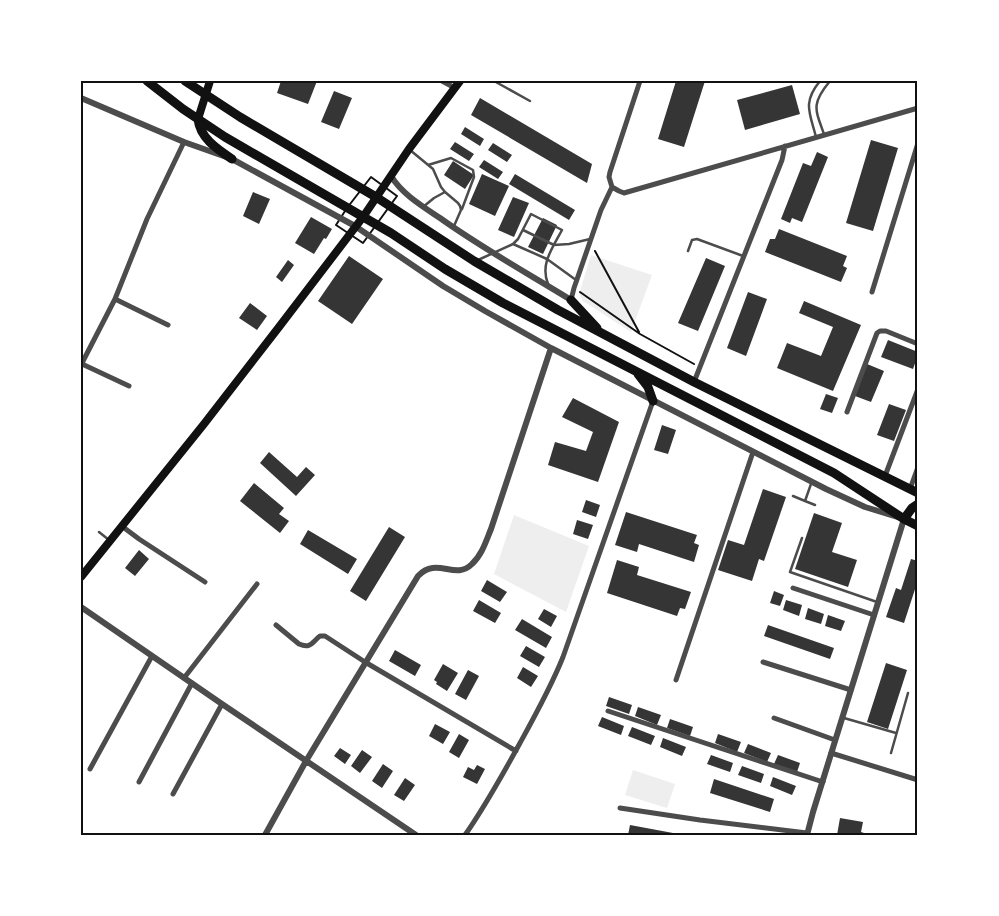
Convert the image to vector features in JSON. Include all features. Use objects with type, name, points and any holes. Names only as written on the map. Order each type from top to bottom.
[{"type":"main road","points":[[147,81],[198,119],[245,150],[391,233],[445,269],[503,303],[834,473],[918,526]]},
{"type":"main road","points":[[185,81],[240,117],[376,197],[474,261],[558,310],[694,382],[914,491]]},
{"type":"main road","points":[[210,81],[198,119],[201,131],[216,148],[232,158]]},
{"type":"main road","points":[[81,577],[279,327],[458,85]]},
{"type":"main road","points":[[571,300],[602,334]]},
{"type":"main road","points":[[637,371],[648,387],[653,400]]},
{"type":"main road","points":[[904,518],[918,504]]},
{"type":"street","points":[[442,81],[458,85]]},
{"type":"street","points":[[390,176],[403,191],[453,228],[492,254],[571,300],[601,210],[612,187],[610,172],[640,81]]},
{"type":"street","points":[[81,98],[184,142],[232,158],[355,226],[450,290],[551,348],[812,482],[865,507],[904,518],[807,834],[620,808]]},
{"type":"street","points":[[612,187],[624,193],[918,108]]},
{"type":"street","points":[[129,386],[82,364],[116,299],[147,219],[184,142]]},
{"type":"street","points":[[872,292],[918,143]]},
{"type":"street","points":[[694,382],[782,160],[785,146]]},
{"type":"street","points":[[116,299],[168,325]]},
{"type":"street","points":[[847,412],[877,333],[886,331],[918,344]]},
{"type":"street","points":[[265,835],[306,761],[365,662],[422,572],[426,569],[439,567],[453,570],[465,569],[474,563],[491,529],[551,348]]},
{"type":"street","points":[[885,476],[918,389]]},
{"type":"street","points":[[465,835],[490,797],[516,751],[548,693],[559,668],[653,400]]},
{"type":"street","points":[[676,680],[753,452]]},
{"type":"street","points":[[914,491],[918,467]]},
{"type":"street","points":[[122,526],[205,582]]},
{"type":"street","points":[[184,678],[257,584]]},
{"type":"street","points":[[793,588],[874,615]]},
{"type":"street","points":[[81,607],[416,835]]},
{"type":"street","points":[[276,625],[303,646],[310,645],[320,636],[326,636],[365,662],[516,751]]},
{"type":"street","points":[[90,770],[152,656]]},
{"type":"street","points":[[763,662],[851,690]]},
{"type":"street","points":[[138,782],[192,683]]},
{"type":"street","points":[[173,794],[222,704]]},
{"type":"street","points":[[608,711],[823,782]]},
{"type":"street","points":[[774,718],[835,740]]},
{"type":"street","points":[[832,753],[918,780]]},
{"type":"lane","points":[[494,81],[530,101]]},
{"type":"lane","points":[[816,137],[808,108],[809,99],[820,81]]},
{"type":"lane","points":[[824,134],[816,111],[816,102],[830,81]]},
{"type":"lane","points":[[409,149],[433,169],[441,187],[458,203],[461,210]]},
{"type":"lane","points":[[428,165],[451,158],[473,170],[472,185],[453,228]]},
{"type":"lane","points":[[423,207],[445,192]]},
{"type":"lane","points":[[474,261],[513,244],[518,239],[531,214],[562,230],[547,259],[544,275],[549,286]]},
{"type":"lane","points":[[523,230],[554,245],[591,240]]},
{"type":"lane","points":[[688,251],[692,240],[697,239],[744,256]]},
{"type":"lane","points":[[513,244],[547,259],[576,281]]},
{"type":"lane","points":[[805,500],[812,482]]},
{"type":"lane","points":[[793,496],[815,505]]},
{"type":"lane","points":[[99,532],[110,541]]},
{"type":"lane","points":[[802,538],[790,572],[878,602]]},
{"type":"lane","points":[[891,753],[908,693]]},
{"type":"lane","points":[[842,717],[896,733]]},
{"type":"path","points":[[591,240],[640,334]]},
{"type":"path","points":[[574,288],[640,334],[700,367]]},
{"type":"shaded area","points":[[591,255],[652,275],[631,332],[583,301],[579,294]]},
{"type":"shaded area","points":[[514,515],[589,546],[566,612],[494,574]]},
{"type":"shaded area","points":[[633,770],[675,784],[667,808],[625,795]]},
{"type":"building","points":[[281,81],[317,81],[308,104],[277,93]]},
{"type":"building","points":[[676,81],[705,81],[684,147],[658,139]]},
{"type":"building","points":[[792,85],[800,114],[745,130],[737,100]]},
{"type":"building","points":[[334,91],[352,98],[339,129],[321,122]]},
{"type":"building","points":[[480,98],[592,164],[587,183],[471,115]]},
{"type":"building","points":[[465,127],[484,139],[480,146],[461,134]]},
{"type":"building","points":[[871,140],[898,148],[873,231],[846,223]]},
{"type":"building","points":[[455,142],[474,154],[469,161],[450,149]]},
{"type":"building","points":[[493,143],[512,155],[507,162],[488,150]]},
{"type":"building","points":[[817,152],[828,157],[802,222],[792,218],[790,223],[781,219],[803,163],[811,166]]},
{"type":"building","points":[[484,160],[503,172],[498,179],[479,167]]},
{"type":"building","points":[[453,161],[474,175],[465,189],[444,175]]},
{"type":"building","points":[[482,174],[509,186],[495,216],[469,204]]},
{"type":"building","points":[[515,174],[575,210],[569,220],[509,184]]},
{"type":"building","points":[[253,192],[270,199],[259,224],[243,216]]},
{"type":"building","points":[[513,197],[529,203],[514,237],[498,230]]},
{"type":"building","points":[[311,217],[332,229],[314,254],[295,243]]},
{"type":"building","points":[[543,218],[557,225],[543,254],[528,247]]},
{"type":"building","points":[[779,229],[847,256],[843,266],[847,268],[841,282],[765,252],[770,239],[775,239]]},
{"type":"building","points":[[349,256],[383,279],[352,324],[318,301]]},
{"type":"building","points":[[706,258],[725,266],[698,331],[678,323]]},
{"type":"building","points":[[288,260],[294,265],[282,282],[276,277]]},
{"type":"building","points":[[748,292],[767,299],[746,356],[727,348]]},
{"type":"building","points":[[804,301],[861,325],[833,391],[777,368],[787,343],[821,356],[833,327],[799,313]]},
{"type":"building","points":[[250,303],[267,316],[257,330],[239,318]]},
{"type":"building","points":[[888,340],[918,352],[913,369],[881,357]]},
{"type":"building","points":[[867,364],[884,371],[871,402],[855,396]]},
{"type":"building","points":[[826,394],[838,398],[832,413],[820,409]]},
{"type":"building","points":[[573,398],[619,422],[598,482],[548,465],[555,442],[586,451],[593,432],[562,417]]},
{"type":"building","points":[[889,404],[906,410],[894,441],[877,435]]},
{"type":"building","points":[[662,425],[676,430],[668,454],[654,450]]},
{"type":"building","points":[[269,452],[297,477],[306,467],[315,475],[296,496],[260,463]]},
{"type":"building","points":[[254,483],[284,508],[279,514],[289,521],[280,533],[240,501]]},
{"type":"building","points":[[763,489],[786,497],[764,561],[759,559],[752,581],[718,570],[728,540],[744,545]]},
{"type":"building","points":[[586,500],[600,505],[596,517],[582,512]]},
{"type":"building","points":[[626,512],[697,535],[694,543],[699,545],[694,562],[639,544],[637,552],[615,545]]},
{"type":"building","points":[[814,513],[842,523],[832,552],[857,560],[848,587],[795,569]]},
{"type":"building","points":[[577,520],[593,525],[588,539],[573,534]]},
{"type":"building","points":[[389,527],[405,537],[366,601],[350,591]]},
{"type":"building","points":[[308,530],[357,559],[348,574],[300,544]]},
{"type":"building","points":[[139,550],[149,559],[135,576],[125,568]]},
{"type":"building","points":[[911,559],[918,561],[918,580],[904,623],[886,617],[896,588],[901,590]]},
{"type":"building","points":[[617,560],[639,567],[637,575],[691,592],[685,609],[680,608],[677,616],[607,593]]},
{"type":"building","points":[[487,580],[507,592],[500,602],[481,591]]},
{"type":"building","points":[[774,591],[784,595],[780,606],[770,603]]},
{"type":"building","points":[[479,600],[501,613],[495,623],[473,611]]},
{"type":"building","points":[[786,600],[802,605],[799,616],[783,610]]},
{"type":"building","points":[[808,608],[824,614],[821,624],[805,619]]},
{"type":"building","points":[[544,609],[557,616],[551,627],[538,619]]},
{"type":"building","points":[[828,615],[845,621],[841,631],[825,626]]},
{"type":"building","points":[[522,619],[552,637],[546,648],[515,630]]},
{"type":"building","points":[[768,625],[834,648],[830,659],[764,636]]},
{"type":"building","points":[[526,646],[545,657],[539,667],[520,656]]},
{"type":"building","points":[[395,650],[421,665],[415,676],[389,661]]},
{"type":"building","points":[[886,663],[907,670],[888,729],[867,722]]},
{"type":"building","points":[[443,664],[458,673],[447,691],[436,684],[437,682],[434,680]]},
{"type":"building","points":[[523,667],[538,676],[531,687],[517,678]]},
{"type":"building","points":[[468,670],[479,676],[466,700],[455,694]]},
{"type":"building","points":[[609,697],[632,705],[629,714],[606,706]]},
{"type":"building","points":[[638,707],[661,715],[657,725],[635,716]]},
{"type":"building","points":[[602,717],[624,726],[621,735],[598,726]]},
{"type":"building","points":[[670,719],[693,727],[690,736],[667,728]]},
{"type":"building","points":[[435,724],[450,732],[443,744],[429,736]]},
{"type":"building","points":[[632,727],[655,736],[651,745],[628,736]]},
{"type":"building","points":[[459,734],[469,740],[459,758],[449,752]]},
{"type":"building","points":[[718,734],[741,742],[737,752],[715,743]]},
{"type":"building","points":[[663,738],[686,747],[682,756],[660,747]]},
{"type":"building","points":[[748,744],[771,753],[767,762],[744,753]]},
{"type":"building","points":[[340,748],[351,755],[345,764],[334,756]]},
{"type":"building","points":[[362,750],[372,757],[360,773],[351,766]]},
{"type":"building","points":[[711,755],[733,763],[730,772],[707,764]]},
{"type":"building","points":[[778,755],[800,763],[797,772],[774,764]]},
{"type":"building","points":[[383,764],[393,771],[382,788],[372,781]]},
{"type":"building","points":[[477,765],[485,769],[477,784],[463,777],[468,767],[474,770]]},
{"type":"building","points":[[742,766],[764,774],[761,783],[738,775]]},
{"type":"building","points":[[773,777],[796,786],[792,795],[770,786]]},
{"type":"building","points":[[405,778],[415,785],[404,801],[394,795]]},
{"type":"building","points":[[714,779],[774,799],[770,812],[710,793]]},
{"type":"building","points":[[840,818],[863,822],[861,832],[864,835],[837,835]]},
{"type":"building","points":[[630,825],[673,833],[672,835],[628,835]]}]
